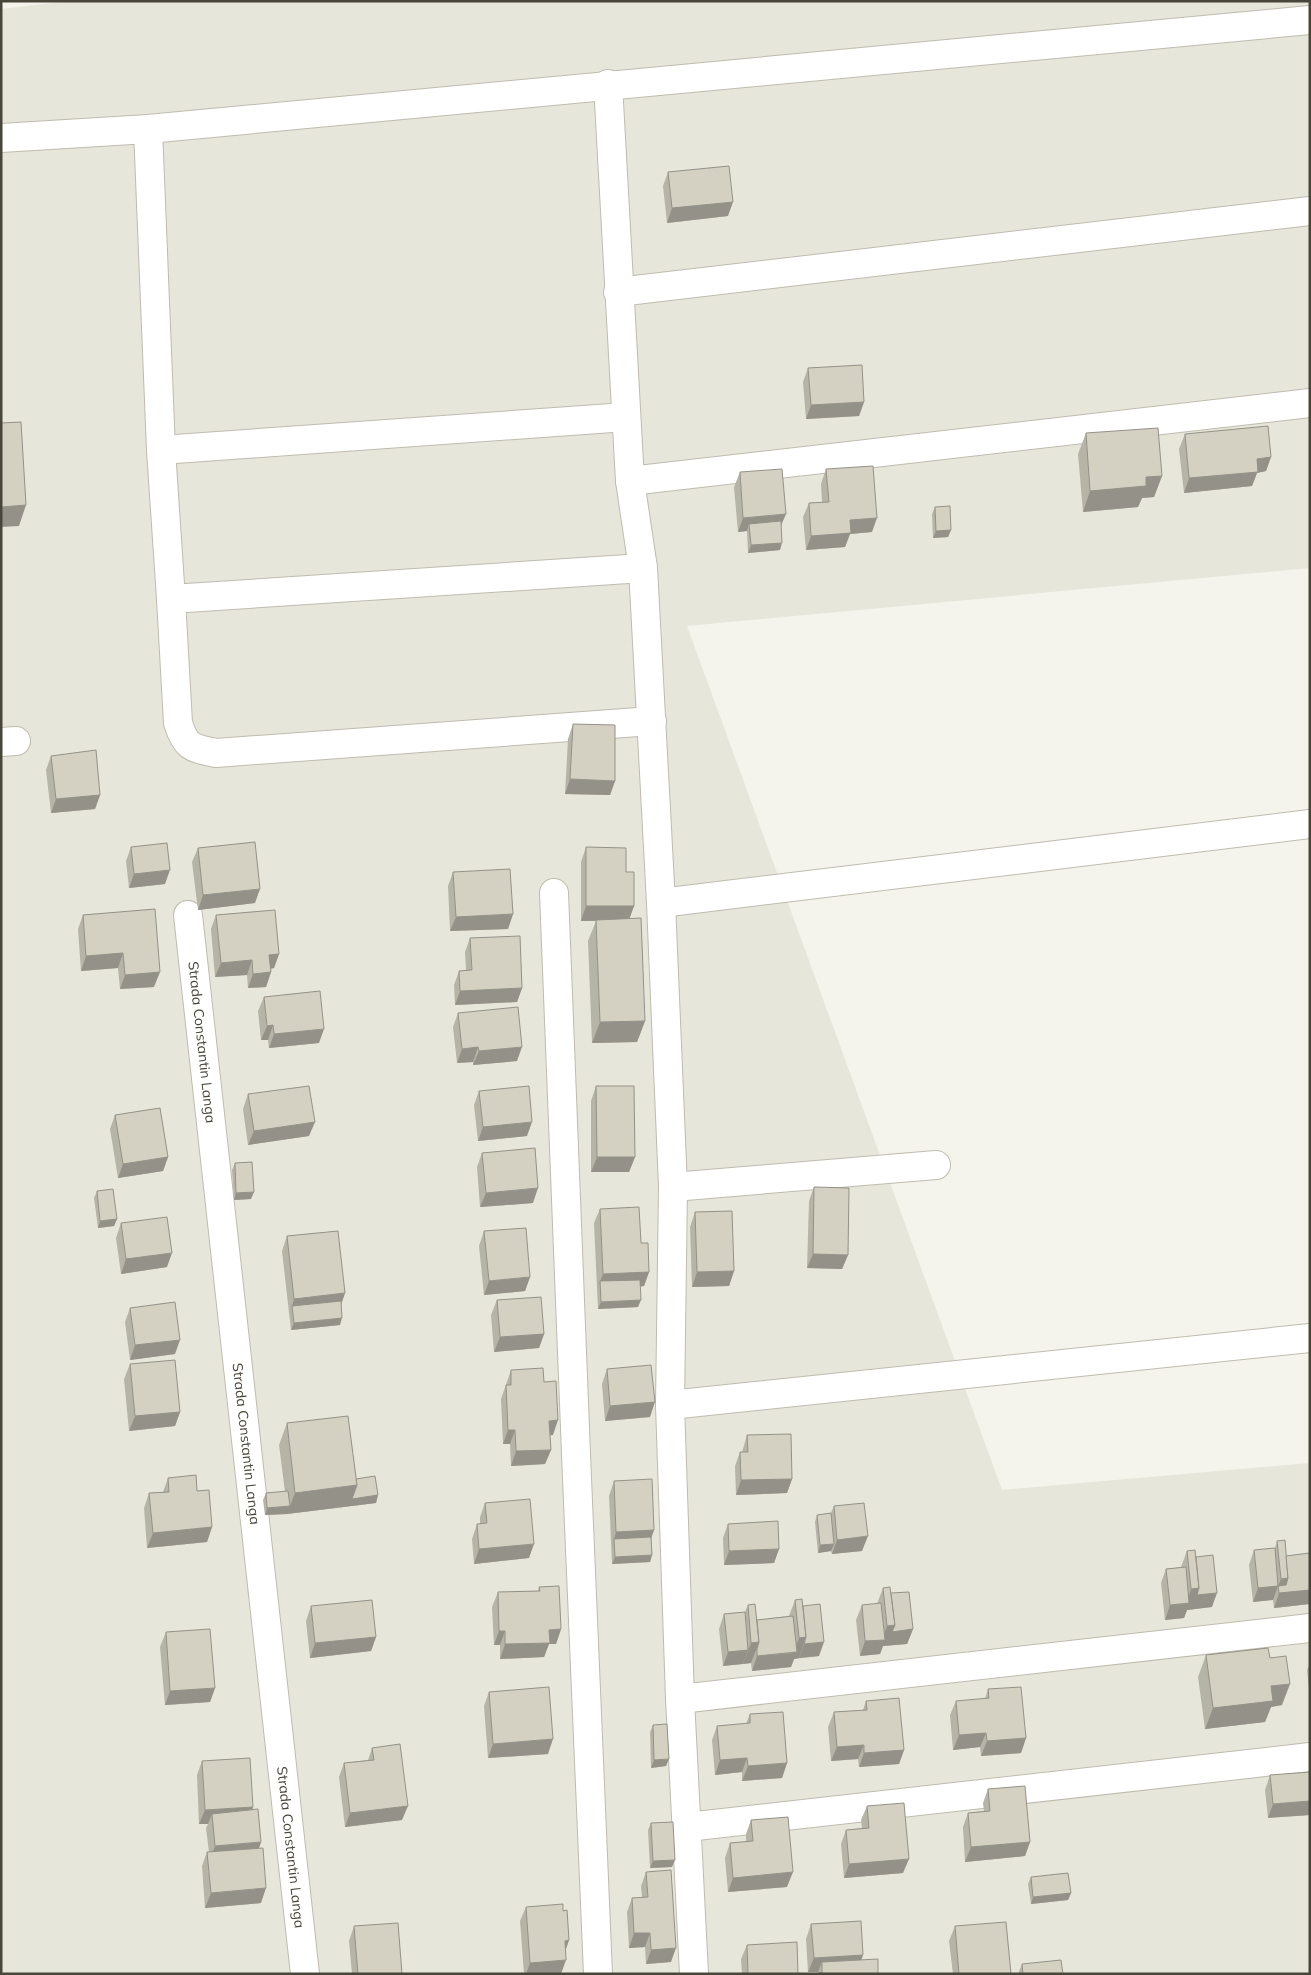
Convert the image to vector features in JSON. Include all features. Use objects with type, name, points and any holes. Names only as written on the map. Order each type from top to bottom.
[{"type":"street","points":[[1,138],[148,128],[1310,20]]},
{"type":"street","points":[[608,84],[618,292],[630,481],[643,568],[661,903],[673,1188],[670,1405],[680,1699],[694,1974]]},
{"type":"street","points":[[148,128],[161,450],[178,723],[184,741],[194,749],[216,753],[652,721]]},
{"type":"street","points":[[618,292],[1310,210]]},
{"type":"street","points":[[630,481],[1310,403]]},
{"type":"street","points":[[161,450],[626,417]]},
{"type":"street","points":[[171,599],[643,568]]},
{"type":"street","points":[[661,903],[1310,824]]},
{"type":"street","points":[[554,893],[572,1300],[587,1752],[598,1974]]},
{"type":"street","name":"Strada Constantin Langa","points":[[188,915],[305,1974]]},
{"type":"street","points":[[673,1188],[936,1165]]},
{"type":"street","points":[[670,1405],[1310,1338]]},
{"type":"street","points":[[680,1699],[1310,1628]]},
{"type":"street","points":[[687,1828],[1310,1757]]},
{"type":"shaded area","points":[[68,1],[1310,1],[1310,568],[687,626],[1002,1490],[1310,1463],[1310,1974],[1,1974],[1,9]]},
{"type":"building","points":[[729,166],[733,202],[672,208],[668,172]]},
{"type":"building","points":[[862,365],[864,402],[811,405],[808,368]]},
{"type":"building","points":[[21,422],[26,505],[1,507],[1,423]]},
{"type":"building","points":[[1268,426],[1271,457],[1257,459],[1258,472],[1189,478],[1185,434]]},
{"type":"building","points":[[1158,428],[1162,476],[1146,477],[1146,486],[1090,491],[1086,433]]},
{"type":"building","points":[[873,466],[877,518],[850,520],[851,533],[811,536],[809,503],[829,502],[826,469]]},
{"type":"building","points":[[782,469],[786,514],[743,518],[740,472]]},
{"type":"building","points":[[950,506],[951,530],[936,531],[935,507]]},
{"type":"building","points":[[781,521],[782,543],[751,545],[749,524]]},
{"type":"building","points":[[573,724],[615,725],[615,781],[570,779]]},
{"type":"building","points":[[96,750],[100,795],[56,799],[51,756]]},
{"type":"building","points":[[255,842],[260,889],[203,895],[198,848]]},
{"type":"building","points":[[167,843],[170,870],[134,874],[131,847]]},
{"type":"building","points":[[586,847],[626,848],[626,872],[634,872],[634,906],[586,906]]},
{"type":"building","points":[[510,869],[513,914],[456,917],[453,872]]},
{"type":"building","points":[[155,909],[160,972],[125,975],[123,953],[86,956],[83,915]]},
{"type":"building","points":[[275,910],[279,954],[269,955],[271,972],[253,974],[252,960],[221,963],[216,915]]},
{"type":"building","points":[[641,918],[645,1021],[600,1022],[596,920]]},
{"type":"building","points":[[520,936],[522,988],[460,991],[459,971],[472,970],[470,938]]},
{"type":"building","points":[[320,991],[324,1029],[274,1034],[273,1025],[267,1026],[264,997]]},
{"type":"building","points":[[518,1007],[522,1047],[479,1051],[478,1047],[462,1049],[458,1013]]},
{"type":"building","points":[[309,1086],[315,1122],[254,1131],[248,1094]]},
{"type":"building","points":[[529,1086],[532,1122],[483,1127],[479,1091]]},
{"type":"building","points":[[596,1086],[634,1086],[635,1157],[597,1157]]},
{"type":"building","points":[[160,1108],[168,1157],[123,1164],[115,1115]]},
{"type":"building","points":[[535,1148],[538,1188],[486,1193],[482,1153]]},
{"type":"building","points":[[252,1162],[254,1192],[236,1193],[235,1163]]},
{"type":"building","points":[[814,1187],[849,1188],[848,1255],[813,1254]]},
{"type":"building","points":[[113,1189],[117,1219],[100,1221],[97,1191]]},
{"type":"building","points":[[639,1207],[641,1243],[648,1243],[649,1272],[603,1274],[600,1209]]},
{"type":"building","points":[[732,1211],[734,1271],[697,1272],[695,1212]]},
{"type":"building","points":[[167,1217],[172,1253],[126,1259],[121,1223]]},
{"type":"building","points":[[526,1228],[530,1277],[489,1281],[484,1231]]},
{"type":"building","points":[[338,1231],[345,1293],[294,1299],[287,1236]]},
{"type":"building","points":[[640,1280],[641,1300],[601,1302],[600,1281]]},
{"type":"building","points":[[541,1297],[544,1334],[500,1337],[497,1300]]},
{"type":"building","points":[[341,1301],[342,1318],[294,1323],[292,1306]]},
{"type":"building","points":[[175,1302],[180,1340],[135,1345],[130,1308]]},
{"type":"building","points":[[175,1360],[180,1412],[135,1416],[130,1364]]},
{"type":"building","points":[[651,1365],[655,1402],[610,1406],[607,1369]]},
{"type":"building","points":[[543,1368],[544,1382],[556,1381],[558,1420],[549,1421],[551,1450],[516,1451],[515,1430],[508,1430],[506,1385],[511,1385],[511,1370]]},
{"type":"building","points":[[348,1416],[357,1485],[295,1493],[287,1423]]},
{"type":"building","points":[[791,1434],[792,1479],[741,1480],[740,1452],[748,1452],[747,1435]]},
{"type":"building","points":[[196,1475],[197,1491],[209,1490],[212,1527],[153,1533],[149,1493],[169,1492],[168,1478]]},
{"type":"building","points":[[375,1476],[378,1495],[352,1499],[357,1485],[356,1479]]},
{"type":"building","points":[[652,1479],[654,1530],[616,1532],[614,1481]]},
{"type":"building","points":[[288,1491],[290,1506],[267,1508],[266,1493]]},
{"type":"building","points":[[530,1499],[534,1544],[479,1549],[477,1524],[487,1523],[485,1503]]},
{"type":"building","points":[[864,1503],[868,1536],[837,1540],[834,1506]]},
{"type":"building","points":[[831,1513],[834,1544],[820,1545],[817,1515]]},
{"type":"building","points":[[778,1521],[779,1549],[729,1551],[728,1524]]},
{"type":"building","points":[[651,1537],[652,1555],[615,1557],[614,1539]]},
{"type":"building","points":[[1285,1540],[1288,1578],[1281,1579],[1277,1541]]},
{"type":"building","points":[[1275,1548],[1278,1586],[1258,1588],[1254,1550]]},
{"type":"building","points":[[1195,1550],[1199,1588],[1191,1589],[1187,1551]]},
{"type":"building","points":[[1310,1553],[1310,1590],[1279,1593],[1278,1586],[1286,1585],[1288,1578],[1286,1556]]},
{"type":"building","points":[[1213,1555],[1217,1593],[1197,1595],[1199,1588],[1196,1557]]},
{"type":"building","points":[[1186,1567],[1189,1603],[1170,1605],[1166,1569]]},
{"type":"building","points":[[559,1586],[561,1629],[549,1630],[550,1643],[505,1644],[505,1631],[499,1631],[498,1592],[540,1591],[539,1587]]},
{"type":"building","points":[[890,1587],[895,1625],[887,1626],[883,1588]]},
{"type":"building","points":[[909,1592],[913,1629],[892,1632],[895,1625],[891,1593]]},
{"type":"building","points":[[802,1599],[806,1637],[799,1638],[795,1600]]},
{"type":"building","points":[[372,1600],[376,1637],[315,1643],[311,1606]]},
{"type":"building","points":[[881,1603],[885,1640],[865,1641],[862,1605]]},
{"type":"building","points":[[755,1604],[759,1642],[751,1643],[748,1605]]},
{"type":"building","points":[[820,1604],[824,1642],[804,1644],[806,1637],[803,1606]]},
{"type":"building","points":[[745,1612],[748,1650],[728,1652],[724,1614]]},
{"type":"building","points":[[793,1616],[797,1652],[757,1656],[759,1642],[757,1620]]},
{"type":"building","points":[[210,1629],[215,1688],[170,1691],[166,1632]]},
{"type":"building","points":[[1268,1648],[1270,1658],[1286,1656],[1290,1684],[1271,1686],[1273,1701],[1213,1708],[1206,1655]]},
{"type":"building","points":[[549,1687],[553,1739],[493,1744],[489,1692]]},
{"type":"building","points":[[1021,1687],[1026,1738],[987,1741],[986,1733],[959,1735],[956,1701],[989,1698],[988,1689]]},
{"type":"building","points":[[899,1698],[904,1750],[864,1753],[864,1745],[837,1747],[834,1712],[867,1710],[866,1701]]},
{"type":"building","points":[[783,1712],[787,1763],[748,1766],[747,1758],[720,1760],[717,1726],[750,1723],[750,1714]]},
{"type":"building","points":[[667,1724],[669,1759],[654,1760],[653,1725]]},
{"type":"building","points":[[400,1744],[408,1806],[350,1813],[344,1763],[374,1760],[372,1748]]},
{"type":"building","points":[[250,1758],[253,1807],[205,1810],[202,1761]]},
{"type":"building","points":[[1310,1772],[1310,1801],[1273,1804],[1270,1775]]},
{"type":"building","points":[[1025,1786],[1030,1842],[971,1847],[968,1813],[990,1811],[988,1789]]},
{"type":"building","points":[[904,1803],[909,1859],[849,1864],[846,1830],[869,1828],[867,1806]]},
{"type":"building","points":[[258,1809],[261,1842],[215,1846],[212,1814]]},
{"type":"building","points":[[788,1817],[793,1872],[733,1878],[730,1843],[753,1841],[751,1820]]},
{"type":"building","points":[[673,1822],[675,1860],[653,1861],[651,1823]]},
{"type":"building","points":[[263,1848],[266,1888],[211,1893],[207,1852]]},
{"type":"building","points":[[671,1870],[676,1948],[651,1950],[650,1933],[634,1933],[632,1898],[648,1897],[646,1872]]},
{"type":"building","points":[[1068,1873],[1071,1893],[1033,1897],[1031,1877]]},
{"type":"building","points":[[563,1904],[563,1911],[567,1910],[569,1940],[565,1941],[566,1960],[530,1963],[526,1907]]},
{"type":"building","points":[[861,1921],[863,1955],[814,1958],[811,1924]]},
{"type":"building","points":[[1006,1922],[1011,1974],[959,1974],[955,1926]]},
{"type":"building","points":[[398,1923],[402,1974],[358,1974],[354,1926]]},
{"type":"building","points":[[797,1942],[798,1974],[748,1974],[747,1945]]},
{"type":"building","points":[[878,1959],[878,1974],[822,1974],[822,1962]]},
{"type":"building","points":[[1061,1960],[1063,1974],[1023,1974],[1022,1964]]}]
